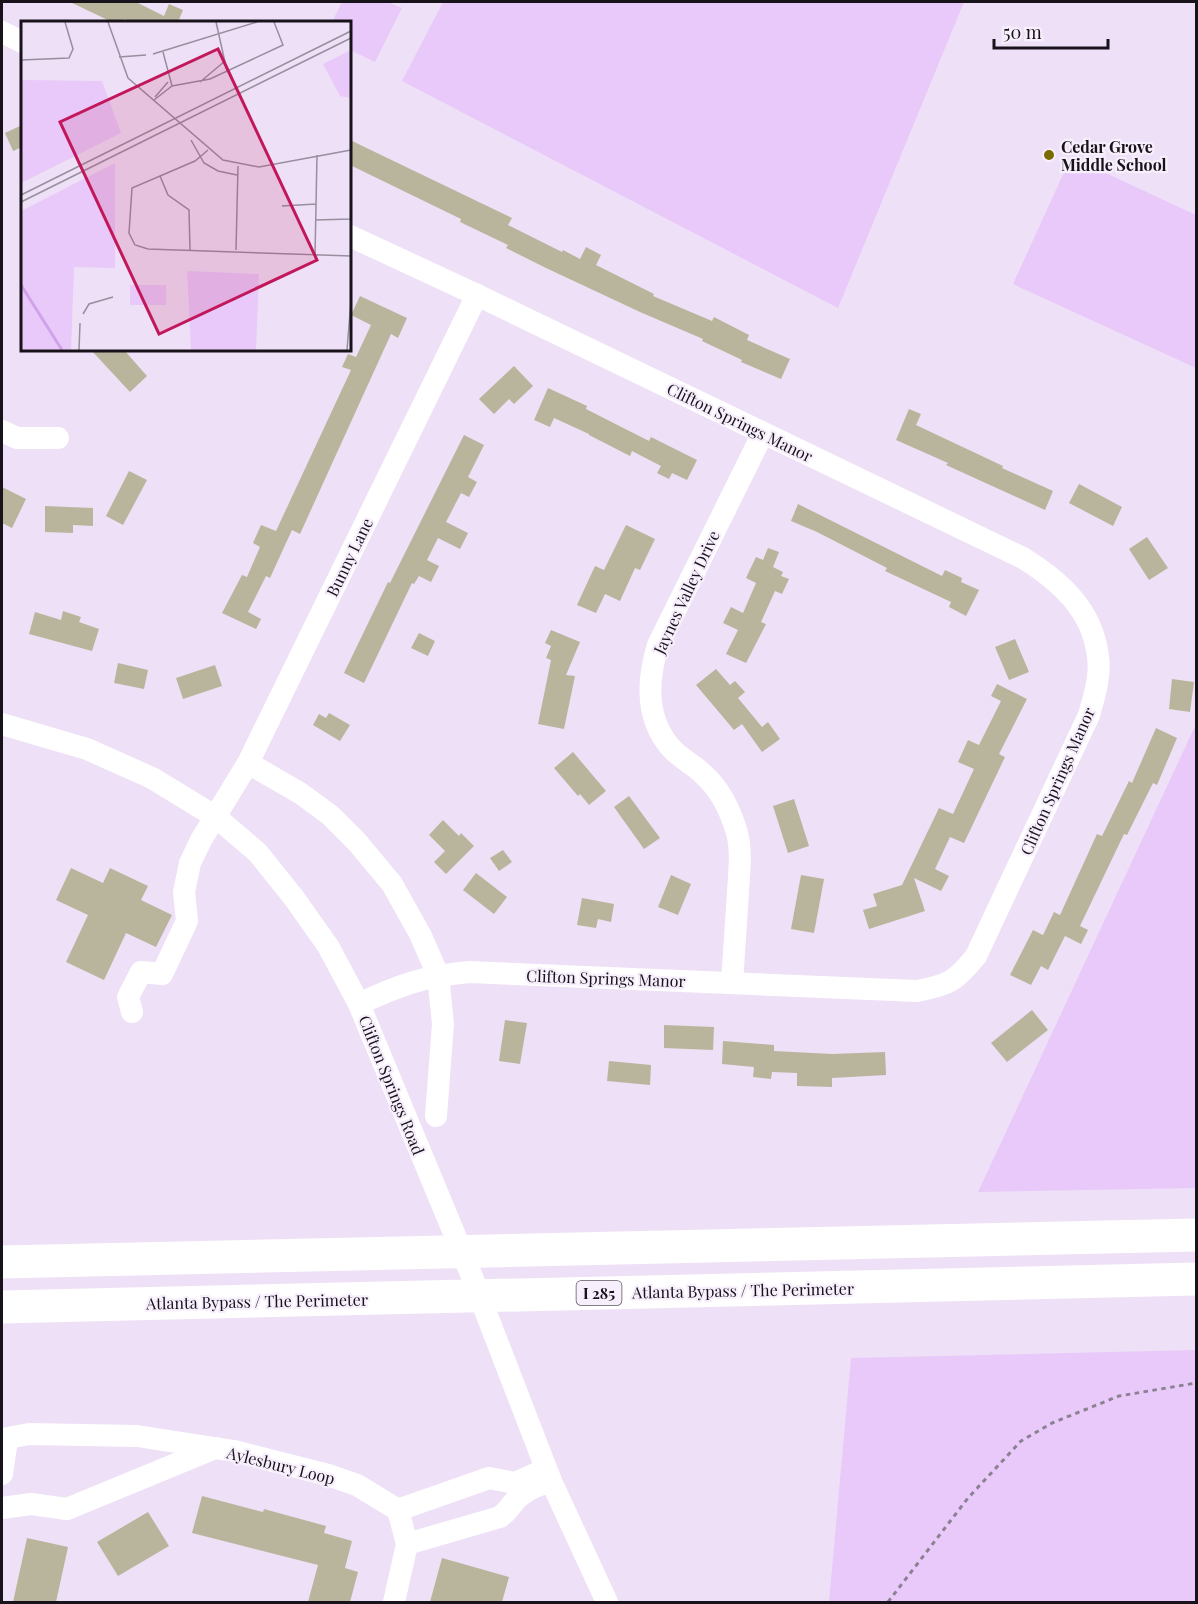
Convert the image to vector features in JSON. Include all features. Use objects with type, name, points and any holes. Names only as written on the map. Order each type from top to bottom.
[{"type":"highway","points":[[2,1262],[1197,1235]]},
{"type":"highway","name":"Atlanta Bypass / The Perimeter","points":[[2,1307],[1197,1279]]},
{"type":"street","points":[[2,32],[21,42]]},
{"type":"street","name":"Clifton Springs Manor","points":[[351,236],[1023,558],[1050,575],[1070,594],[1089,624],[1098,657],[1097,687],[1077,743],[976,956],[962,973],[942,987],[917,991],[470,972],[438,975],[397,986],[359,1004]]},
{"type":"street","name":"Bunny Lane","points":[[132,1012],[128,997],[141,972],[162,974],[188,921],[184,892],[190,863],[201,840],[248,763],[477,295]]},
{"type":"street","points":[[2,431],[17,438],[58,438]]},
{"type":"street","name":"Jaynes Valley Drive","points":[[732,983],[740,856],[738,835],[730,813],[718,791],[704,774],[672,749],[663,737],[650,710],[649,686],[651,666],[658,645],[763,433]]},
{"type":"street","name":"Clifton Springs Road","points":[[2,724],[87,749],[152,778],[216,817],[258,853],[294,897],[328,946],[359,1004],[471,1274],[549,1475],[607,1602]]},
{"type":"street","points":[[248,763],[300,793],[330,815],[357,842],[392,884],[420,934],[438,975],[443,1024],[436,1116]]},
{"type":"street","name":"Aylesbury Loop","points":[[4,1440],[29,1434],[137,1436],[215,1448],[328,1475],[357,1485],[398,1510]]},
{"type":"street","points":[[2,1474],[4,1440]]},
{"type":"street","points":[[2,1508],[31,1504],[67,1509],[215,1448]]},
{"type":"street","points":[[394,1602],[407,1544],[398,1510],[489,1478],[515,1483],[549,1475]]},
{"type":"street","points":[[407,1544],[500,1517],[508,1512],[514,1501],[549,1475]]},
{"type":"street","points":[[450,1493],[449,1513],[456,1524],[464,1528]]},
{"type":"path","points":[[888,1602],[968,1498],[1021,1441],[1052,1423],[1119,1396],[1197,1383]]},
{"type":"shaded area","points":[[342,2],[388,2],[402,8],[375,62],[351,50],[351,21],[332,21]]},
{"type":"shaded area","points":[[443,2],[964,2],[838,308],[402,81]]},
{"type":"shaded area","points":[[1071,157],[1196,215],[1196,368],[1013,284]]},
{"type":"shaded area","points":[[1196,724],[1196,1188],[978,1192]]},
{"type":"shaded area","points":[[1196,1350],[1196,1602],[829,1602],[851,1358]]},
{"type":"building","points":[[70,2],[136,2],[164,16],[169,4],[183,10],[178,21],[124,19],[110,21]]},
{"type":"building","points":[[21,125],[21,147],[13,151],[5,133]]},
{"type":"building","points":[[351,140],[512,218],[508,225],[562,252],[563,250],[580,259],[586,247],[601,255],[596,265],[654,294],[653,296],[712,321],[714,317],[749,335],[747,340],[790,359],[781,379],[741,362],[742,360],[702,341],[703,339],[640,312],[506,248],[508,245],[460,222],[461,219],[351,165]]},
{"type":"building","points":[[360,296],[407,318],[398,338],[391,334],[300,534],[292,530],[270,578],[266,576],[248,612],[261,619],[256,629],[222,613],[242,575],[247,577],[260,547],[253,543],[261,525],[276,531],[351,370],[342,367],[348,354],[356,357],[371,325],[351,315]]},
{"type":"building","points":[[92,351],[125,351],[147,376],[130,392]]},
{"type":"building","points":[[514,366],[533,386],[514,404],[509,399],[494,414],[479,399]]},
{"type":"building","points":[[548,388],[587,406],[586,409],[649,441],[651,437],[697,460],[687,480],[672,473],[669,479],[657,473],[661,466],[632,451],[630,456],[554,418],[550,427],[534,420]]},
{"type":"building","points":[[909,409],[921,414],[916,425],[1053,491],[1045,510],[896,440]]},
{"type":"building","points":[[464,435],[484,445],[468,477],[477,482],[469,497],[461,493],[446,522],[468,533],[460,549],[438,538],[427,560],[439,566],[431,582],[419,576],[414,584],[412,583],[364,683],[344,673]]},
{"type":"building","points":[[129,471],[147,480],[123,525],[106,516]]},
{"type":"building","points":[[1079,484],[1122,507],[1113,526],[1069,503]]},
{"type":"building","points":[[2,487],[26,499],[12,528],[2,523]]},
{"type":"building","points":[[798,504],[942,576],[945,570],[962,578],[961,582],[979,590],[966,616],[949,607],[951,602],[885,571],[887,568],[791,521]]},
{"type":"building","points":[[45,506],[93,508],[93,526],[73,525],[73,533],[45,532]]},
{"type":"building","points":[[626,525],[655,539],[640,570],[635,568],[620,601],[605,594],[596,613],[577,605],[595,566],[604,570]]},
{"type":"building","points":[[1147,537],[1168,568],[1149,580],[1129,549]]},
{"type":"building","points":[[768,548],[779,552],[773,567],[783,572],[781,576],[789,579],[782,594],[775,591],[761,622],[766,624],[746,663],[726,654],[738,630],[723,623],[731,607],[743,613],[756,583],[746,578],[756,557],[763,560]]},
{"type":"building","points":[[63,611],[81,617],[79,622],[99,629],[92,651],[29,634],[35,612],[61,620]]},
{"type":"building","points":[[551,630],[580,642],[566,675],[575,676],[564,729],[538,724],[551,660],[546,658],[551,646],[545,643]]},
{"type":"building","points":[[419,633],[435,641],[428,656],[411,648]]},
{"type":"building","points":[[1015,639],[1029,672],[1009,680],[995,647]]},
{"type":"building","points":[[118,663],[148,670],[144,689],[114,683]]},
{"type":"building","points":[[215,665],[222,686],[183,699],[176,678]]},
{"type":"building","points":[[716,669],[730,685],[735,681],[745,692],[738,698],[762,727],[768,722],[780,739],[762,752],[742,724],[734,730],[696,685]]},
{"type":"building","points":[[1172,679],[1194,682],[1190,712],[1169,709]]},
{"type":"building","points":[[997,684],[1027,699],[999,754],[1005,757],[964,843],[950,837],[935,869],[949,876],[941,891],[914,878],[925,911],[869,929],[863,910],[877,906],[873,894],[902,885],[939,808],[953,814],[974,769],[958,762],[968,740],[979,745],[1001,701],[991,696]]},
{"type":"building","points":[[329,713],[350,725],[340,741],[313,725],[319,714],[326,718]]},
{"type":"building","points":[[1156,728],[1177,738],[1157,785],[1153,783],[1127,835],[1124,834],[1080,926],[1088,930],[1081,944],[1065,936],[1048,970],[1041,966],[1031,985],[1010,975],[1033,930],[1043,935],[1054,912],[1060,915],[1097,834],[1102,836],[1129,781],[1132,783]]},
{"type":"building","points":[[573,752],[606,791],[589,805],[580,794],[578,796],[554,768]]},
{"type":"building","points":[[629,796],[660,838],[644,849],[614,807]]},
{"type":"building","points":[[794,799],[809,846],[788,853],[773,806]]},
{"type":"building","points":[[443,820],[459,836],[461,833],[474,846],[446,874],[434,862],[445,851],[429,835]]},
{"type":"building","points":[[503,850],[512,862],[499,871],[490,858]]},
{"type":"building","points":[[71,868],[103,883],[110,868],[148,886],[141,900],[172,915],[156,947],[126,933],[104,980],[66,962],[88,915],[56,900]]},
{"type":"building","points":[[476,873],[507,897],[494,914],[463,890]]},
{"type":"building","points":[[671,875],[691,884],[678,915],[658,907]]},
{"type":"building","points":[[801,875],[824,879],[814,933],[791,929]]},
{"type":"building","points":[[582,898],[614,904],[611,922],[598,919],[596,928],[577,925]]},
{"type":"building","points":[[1032,1010],[1048,1030],[1007,1062],[991,1043]]},
{"type":"building","points":[[505,1020],[527,1023],[520,1064],[499,1061]]},
{"type":"building","points":[[664,1025],[714,1027],[713,1050],[664,1048]]},
{"type":"building","points":[[723,1041],[774,1045],[774,1051],[832,1054],[885,1052],[886,1075],[832,1078],[832,1087],[797,1086],[797,1073],[772,1072],[771,1079],[753,1077],[754,1067],[722,1064]]},
{"type":"building","points":[[609,1061],[651,1065],[650,1085],[607,1081]]},
{"type":"building","points":[[202,1496],[263,1512],[264,1509],[326,1526],[324,1533],[352,1541],[345,1568],[358,1572],[350,1602],[308,1602],[318,1565],[192,1533]]},
{"type":"building","points":[[148,1512],[169,1546],[118,1576],[97,1542]]},
{"type":"building","points":[[27,1538],[68,1547],[56,1602],[13,1602]]},
{"type":"building","points":[[442,1558],[509,1577],[502,1602],[430,1602]]},
{"type":"place","name":"Cedar Grove Middle School","points":[[1049,155]]}]
